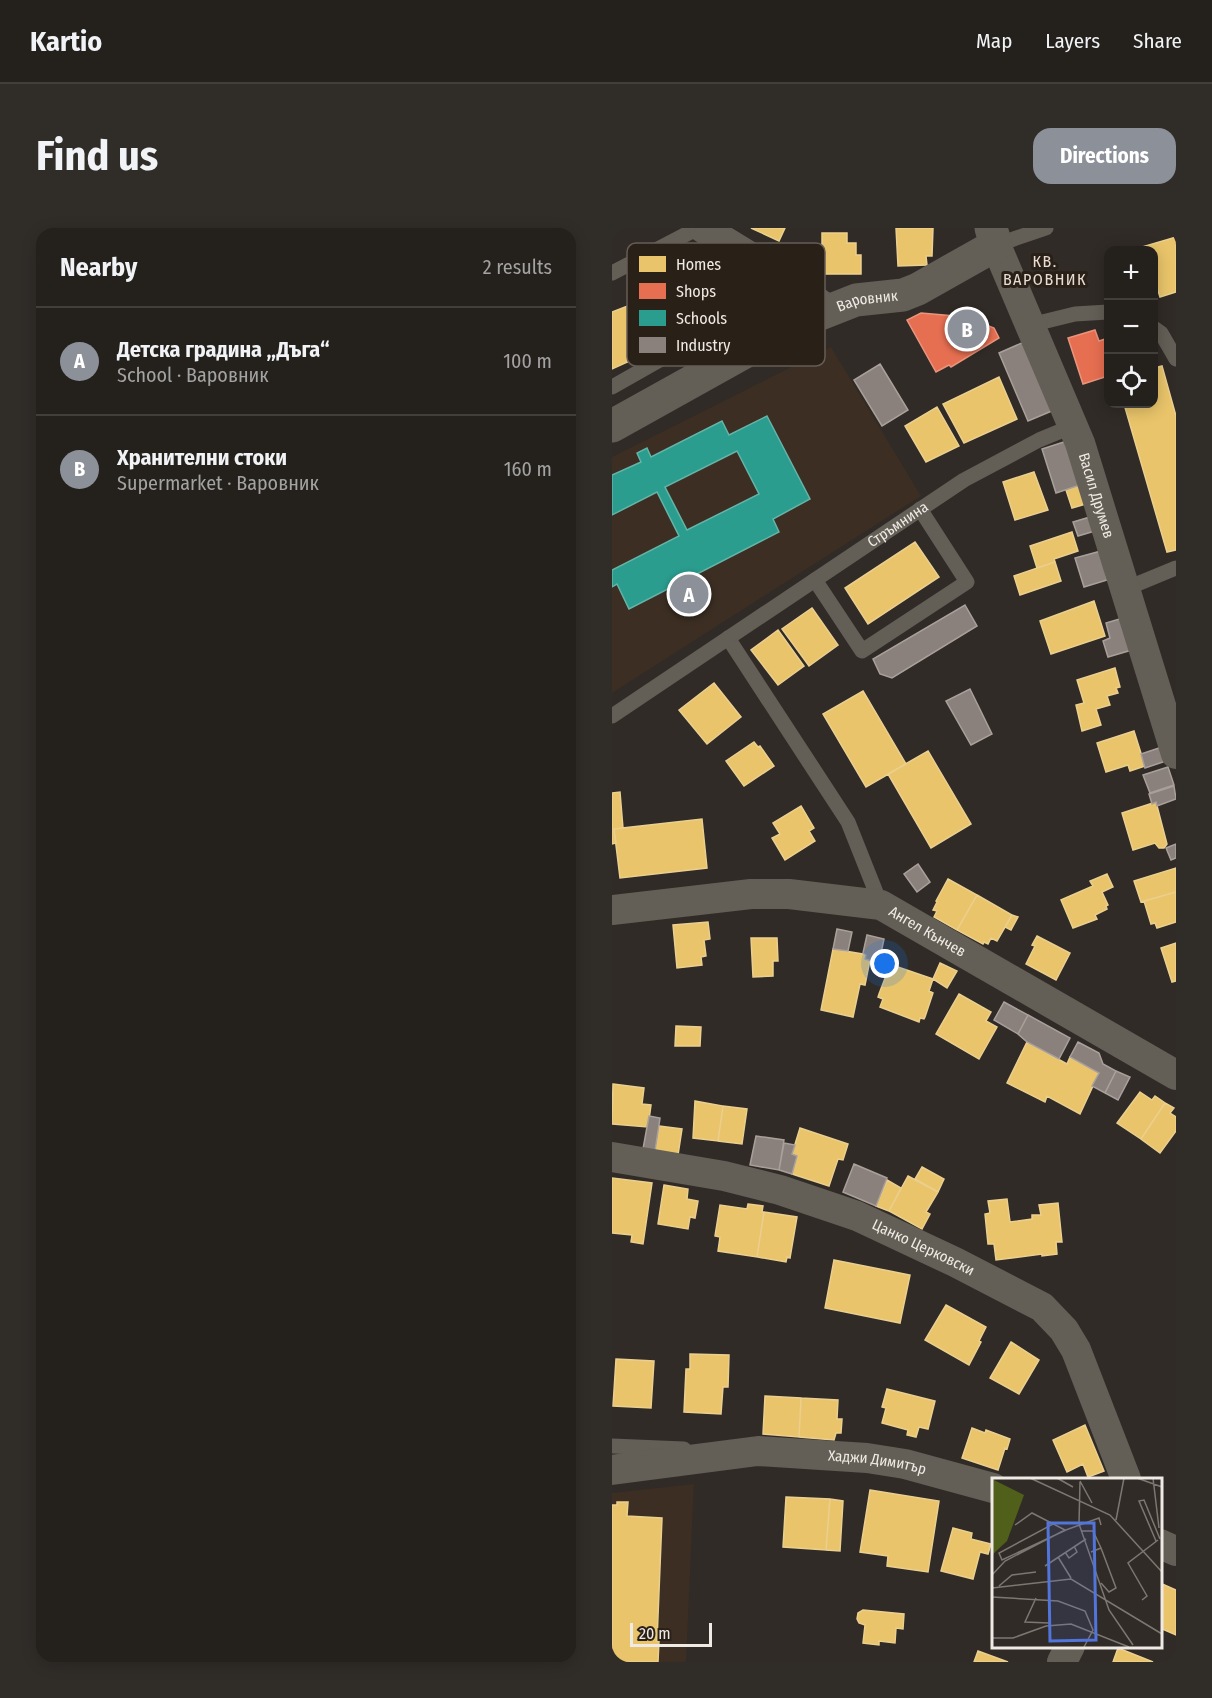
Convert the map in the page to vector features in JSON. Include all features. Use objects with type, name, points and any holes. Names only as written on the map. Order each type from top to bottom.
[{"type":"street","points":[[700,228],[726,243]]},
{"type":"street","name":"Варовник","points":[[825,313],[856,300],[903,294],[918,289],[993,237]]},
{"type":"street","name":"Васил Друмев","points":[[993,237],[1080,443],[1176,754]]},
{"type":"street","points":[[825,308],[830,311]]},
{"type":"street","name":"Варовник","points":[[612,426],[720,366]]},
{"type":"street","name":"Ангел Кънчев","points":[[612,910],[751,894],[789,894],[881,905],[1176,1075]]},
{"type":"street","name":"Цанко Церковски","points":[[612,1157],[724,1176],[780,1190],[858,1216],[1042,1307],[1064,1330],[1076,1350],[1126,1478]]},
{"type":"street","name":"Хаджи Димитър","points":[[612,1470],[758,1451],[867,1458],[905,1464],[992,1488]]},
{"type":"street","points":[[1161,1544],[1176,1551]]},
{"type":"street","points":[[1062,1662],[1070,1647]]},
{"type":"lane","points":[[671,243],[700,228]]},
{"type":"lane","points":[[993,237],[1046,228]]},
{"type":"lane","points":[[612,273],[627,265]]},
{"type":"lane","points":[[825,311],[830,311]]},
{"type":"lane","points":[[1030,325],[1075,314],[1104,312]]},
{"type":"lane","points":[[1158,331],[1176,359]]},
{"type":"lane","points":[[612,387],[649,366]]},
{"type":"lane","name":"Стръмнина","points":[[612,716],[964,480],[1039,440],[1073,426]]},
{"type":"lane","points":[[815,580],[862,651],[967,582],[920,508]]},
{"type":"lane","points":[[1125,589],[1176,568]]},
{"type":"lane","points":[[728,638],[848,822],[881,905]]},
{"type":"lane","name":"Хаджи Димитър","points":[[612,1446],[758,1451]]},
{"type":"shaded area","points":[[831,347],[921,496],[612,693],[612,457],[793,366],[825,366],[825,350]]},
{"type":"shaded area","points":[[694,1484],[686,1662],[612,1662],[612,1493]]},
{"type":"building: Homes","points":[[751,228],[785,228],[779,241]]},
{"type":"building: Homes","points":[[896,228],[933,228],[932,256],[926,256],[927,265],[898,266]]},
{"type":"building: Homes","points":[[822,233],[847,233],[847,243],[856,243],[856,255],[861,255],[861,274],[825,274],[825,243],[822,243]]},
{"type":"building: Homes","points":[[1176,237],[1176,292],[1160,297],[1158,246],[1146,246]]},
{"type":"building: Homes","points":[[627,306],[627,362],[612,369],[612,312]]},
{"type":"building: Homes","points":[[1162,366],[1176,416],[1176,550],[1167,552],[1125,408],[1158,408],[1158,367]]},
{"type":"building: Homes","points":[[999,377],[1017,419],[964,443],[943,404]]},
{"type":"building: Homes","points":[[937,407],[959,446],[926,462],[905,426]]},
{"type":"building: Homes","points":[[1034,472],[1048,510],[1015,520],[1003,482]]},
{"type":"building: Homes","points":[[1080,485],[1086,504],[1072,508],[1066,490]]},
{"type":"building: Homes","points":[[1072,532],[1078,551],[1054,559],[1055,562],[1037,568],[1030,546]]},
{"type":"building: Homes","points":[[915,542],[939,577],[868,624],[845,588]]},
{"type":"building: Homes","points":[[1055,562],[1061,581],[1020,595],[1014,576]]},
{"type":"building: Homes","points":[[1094,601],[1105,636],[1051,654],[1040,621]]},
{"type":"building: Homes","points":[[812,608],[838,645],[809,666],[782,629]]},
{"type":"building: Homes","points":[[778,630],[804,666],[778,685],[751,650]]},
{"type":"building: Homes","points":[[1115,668],[1120,687],[1116,688],[1118,693],[1107,696],[1110,705],[1096,709],[1101,725],[1082,731],[1076,705],[1084,703],[1077,680]]},
{"type":"building: Homes","points":[[714,683],[741,717],[707,744],[679,710]]},
{"type":"building: Homes","points":[[863,691],[906,764],[866,787],[823,714]]},
{"type":"building: Homes","points":[[1134,731],[1145,766],[1130,771],[1128,765],[1106,772],[1097,743]]},
{"type":"building: Homes","points":[[754,742],[758,747],[760,746],[774,766],[744,786],[726,761]]},
{"type":"building: Homes","points":[[928,751],[971,824],[931,848],[888,774]]},
{"type":"building: Homes","points":[[620,792],[623,828],[614,829],[616,843],[612,844],[612,793]]},
{"type":"building: Homes","points":[[1156,802],[1167,844],[1164,848],[1159,848],[1155,843],[1133,850],[1122,813]]},
{"type":"building: Homes","points":[[801,806],[814,828],[809,831],[815,841],[785,860],[772,838],[780,834],[773,823]]},
{"type":"building: Homes","points":[[702,819],[707,868],[620,878],[614,829]]},
{"type":"building: Homes","points":[[1176,868],[1176,892],[1141,902],[1134,881]]},
{"type":"building: Homes","points":[[1107,874],[1113,887],[1102,892],[1108,905],[1107,909],[1095,915],[1097,919],[1073,928],[1061,900],[1093,886],[1090,881]]},
{"type":"building: Homes","points":[[948,879],[977,895],[957,930],[934,917],[937,911],[933,910],[936,901]]},
{"type":"building: Homes","points":[[1176,892],[1176,922],[1157,928],[1155,923],[1151,924],[1144,901]]},
{"type":"building: Homes","points":[[977,895],[1012,915],[997,941],[991,938],[988,944],[984,942],[983,944],[957,930]]},
{"type":"building: Homes","points":[[1012,915],[1018,917],[1011,930],[1005,927]]},
{"type":"building: Homes","points":[[708,922],[710,939],[704,940],[706,956],[701,957],[702,965],[677,968],[673,925]]},
{"type":"building: Homes","points":[[1037,936],[1070,953],[1056,980],[1026,964]]},
{"type":"building: Homes","points":[[751,938],[777,938],[778,961],[773,961],[773,976],[753,977]]},
{"type":"building: Homes","points":[[1176,943],[1176,981],[1172,982],[1161,948]]},
{"type":"building: Homes","points":[[833,949],[863,954],[866,955],[865,959],[870,960],[865,985],[860,984],[853,1017],[821,1010]]},
{"type":"building: Homes","points":[[940,963],[957,971],[947,988],[933,979]]},
{"type":"building: Homes","points":[[895,966],[933,979],[929,991],[933,993],[925,1017],[920,1018],[919,1022],[880,1007],[883,999],[878,997],[879,994],[887,973],[891,975]]},
{"type":"building: Homes","points":[[959,994],[991,1012],[986,1021],[997,1027],[979,1059],[936,1034]]},
{"type":"building: Homes","points":[[676,1026],[701,1027],[700,1046],[675,1046]]},
{"type":"building: Homes","points":[[1027,1042],[1067,1064],[1070,1057],[1099,1073],[1080,1114],[1047,1096],[1045,1102],[1007,1083]]},
{"type":"building: Homes","points":[[613,1084],[644,1088],[642,1104],[651,1105],[648,1127],[612,1124]]},
{"type":"building: Homes","points":[[1140,1092],[1152,1100],[1155,1096],[1165,1103],[1141,1139],[1117,1123]]},
{"type":"building: Homes","points":[[695,1101],[723,1106],[718,1141],[693,1138]]},
{"type":"building: Homes","points":[[1165,1103],[1174,1108],[1170,1113],[1176,1117],[1176,1131],[1160,1153],[1141,1139]]},
{"type":"building: Homes","points":[[723,1106],[747,1109],[742,1144],[718,1141]]},
{"type":"building: Homes","points":[[659,1126],[682,1129],[678,1155],[655,1151]]},
{"type":"building: Homes","points":[[800,1128],[848,1144],[843,1160],[838,1159],[829,1186],[792,1174],[797,1156],[792,1154]]},
{"type":"building: Homes","points":[[922,1167],[944,1179],[938,1192],[915,1179]]},
{"type":"building: Homes","points":[[908,1176],[938,1192],[926,1212],[930,1214],[922,1229],[889,1211]]},
{"type":"building: Homes","points":[[612,1178],[652,1183],[643,1244],[631,1242],[632,1235],[612,1233]]},
{"type":"building: Homes","points":[[887,1180],[901,1188],[889,1211],[876,1206]]},
{"type":"building: Homes","points":[[664,1185],[688,1189],[687,1199],[698,1201],[695,1218],[690,1217],[688,1229],[658,1224]]},
{"type":"building: Homes","points":[[1007,1199],[1010,1222],[1032,1219],[1032,1215],[1041,1215],[1039,1205],[1058,1203],[1062,1242],[1056,1242],[1057,1254],[996,1260],[994,1244],[988,1244],[985,1214],[990,1213],[988,1201]]},
{"type":"building: Homes","points":[[748,1204],[763,1206],[757,1257],[718,1251],[720,1237],[715,1236],[720,1205],[747,1209]]},
{"type":"building: Homes","points":[[764,1212],[797,1217],[790,1258],[787,1257],[786,1262],[757,1257]]},
{"type":"building: Homes","points":[[834,1260],[910,1275],[900,1323],[825,1308]]},
{"type":"building: Homes","points":[[946,1305],[986,1327],[969,1365],[925,1340]]},
{"type":"building: Homes","points":[[1011,1342],[1039,1360],[1019,1394],[990,1378]]},
{"type":"building: Homes","points":[[690,1354],[729,1355],[728,1387],[723,1387],[721,1414],[684,1412],[686,1369],[690,1369]]},
{"type":"building: Homes","points":[[616,1359],[654,1361],[651,1408],[613,1406]]},
{"type":"building: Homes","points":[[887,1389],[935,1401],[928,1429],[919,1427],[916,1437],[907,1435],[908,1430],[882,1423],[886,1408],[882,1407]]},
{"type":"building: Homes","points":[[765,1396],[801,1398],[799,1437],[763,1434]]},
{"type":"building: Homes","points":[[801,1398],[838,1400],[837,1419],[842,1419],[841,1433],[836,1433],[834,1440],[799,1437]]},
{"type":"building: Homes","points":[[1085,1425],[1104,1471],[1088,1477],[1083,1464],[1067,1472],[1053,1440]]},
{"type":"building: Homes","points":[[972,1428],[985,1433],[986,1430],[1010,1439],[998,1470],[962,1458]]},
{"type":"building: Homes","points":[[870,1490],[939,1501],[928,1572],[887,1566],[888,1556],[860,1552]]},
{"type":"building: Homes","points":[[786,1497],[830,1499],[826,1550],[783,1547]]},
{"type":"building: Homes","points":[[830,1499],[843,1501],[840,1551],[826,1550]]},
{"type":"building: Homes","points":[[617,1502],[628,1502],[627,1516],[662,1518],[658,1662],[612,1662],[612,1505],[617,1505]]},
{"type":"building: Homes","points":[[953,1528],[972,1533],[971,1539],[991,1544],[988,1554],[980,1552],[973,1579],[941,1571]]},
{"type":"building: Homes","points":[[1161,1583],[1176,1590],[1176,1635],[1161,1628]]},
{"type":"building: Homes","points":[[863,1610],[904,1614],[903,1629],[896,1628],[895,1643],[879,1641],[879,1645],[863,1643],[865,1625],[859,1623],[857,1619],[858,1613]]},
{"type":"building: Homes","points":[[1118,1648],[1153,1662],[1113,1662]]},
{"type":"building: Homes","points":[[978,1651],[1008,1662],[974,1662]]},
{"type":"building: Shops","points":[[921,313],[967,317],[994,328],[999,338],[951,367],[949,365],[936,372],[907,320]]},
{"type":"building: Shops","points":[[1095,330],[1099,341],[1104,339],[1104,377],[1083,384],[1068,338]]},
{"type":"building: Schools","points":[[767,416],[810,499],[773,519],[779,532],[629,609],[617,584],[612,587],[612,570],[679,536],[657,492],[612,515],[612,475],[641,462],[637,453],[647,448],[651,457],[722,421],[729,435]],"holes":[[[737,451],[759,494],[687,530],[665,487]]]},
{"type":"building: Industry","points":[[1024,342],[1054,410],[1028,421],[999,353]]},
{"type":"building: Industry","points":[[880,364],[908,410],[882,426],[854,380]]},
{"type":"building: Industry","points":[[1067,441],[1080,485],[1056,493],[1042,449]]},
{"type":"building: Industry","points":[[1090,517],[1095,531],[1078,536],[1073,522]]},
{"type":"building: Industry","points":[[1101,551],[1107,580],[1084,587],[1075,558]]},
{"type":"building: Industry","points":[[965,605],[977,626],[892,678],[880,674],[873,659]]},
{"type":"building: Industry","points":[[1123,618],[1132,650],[1108,657],[1103,641],[1110,638],[1106,623]]},
{"type":"building: Industry","points":[[970,689],[992,734],[971,745],[946,701]]},
{"type":"building: Industry","points":[[1162,747],[1166,761],[1145,768],[1141,754]]},
{"type":"building: Industry","points":[[1168,767],[1174,785],[1150,793],[1143,775]]},
{"type":"building: Industry","points":[[1174,786],[1176,799],[1157,806],[1156,802],[1152,804],[1149,794]]},
{"type":"building: Industry","points":[[1176,844],[1176,858],[1171,860],[1166,848]]},
{"type":"building: Industry","points":[[918,864],[930,882],[917,892],[904,874]]},
{"type":"building: Industry","points":[[837,929],[852,932],[848,951],[833,949]]},
{"type":"building: Industry","points":[[867,935],[884,939],[879,963],[865,959],[866,955],[863,953]]},
{"type":"building: Industry","points":[[1004,1002],[1028,1015],[1018,1034],[994,1020]]},
{"type":"building: Industry","points":[[1028,1015],[1070,1038],[1059,1059],[1027,1042],[1018,1034]]},
{"type":"building: Industry","points":[[1078,1042],[1099,1053],[1103,1064],[1116,1071],[1105,1093],[1092,1086],[1099,1073],[1070,1057]]},
{"type":"building: Industry","points":[[1116,1071],[1130,1077],[1118,1100],[1105,1093]]},
{"type":"building: Industry","points":[[649,1116],[660,1118],[655,1151],[643,1149]]},
{"type":"building: Industry","points":[[756,1136],[784,1140],[779,1170],[750,1165]]},
{"type":"building: Industry","points":[[784,1143],[795,1145],[792,1154],[797,1156],[792,1174],[779,1170]]},
{"type":"building: Industry","points":[[854,1164],[887,1178],[876,1206],[843,1192]]},
{"type":"place","name":"Хранителни стоки","points":[[967,329]]},
{"type":"place","name":"Детска градина „Дъга“","points":[[689,594]]},
{"type":"district","name":"КВ. ВАРОВНИК","points":[[1045,270]]}]
